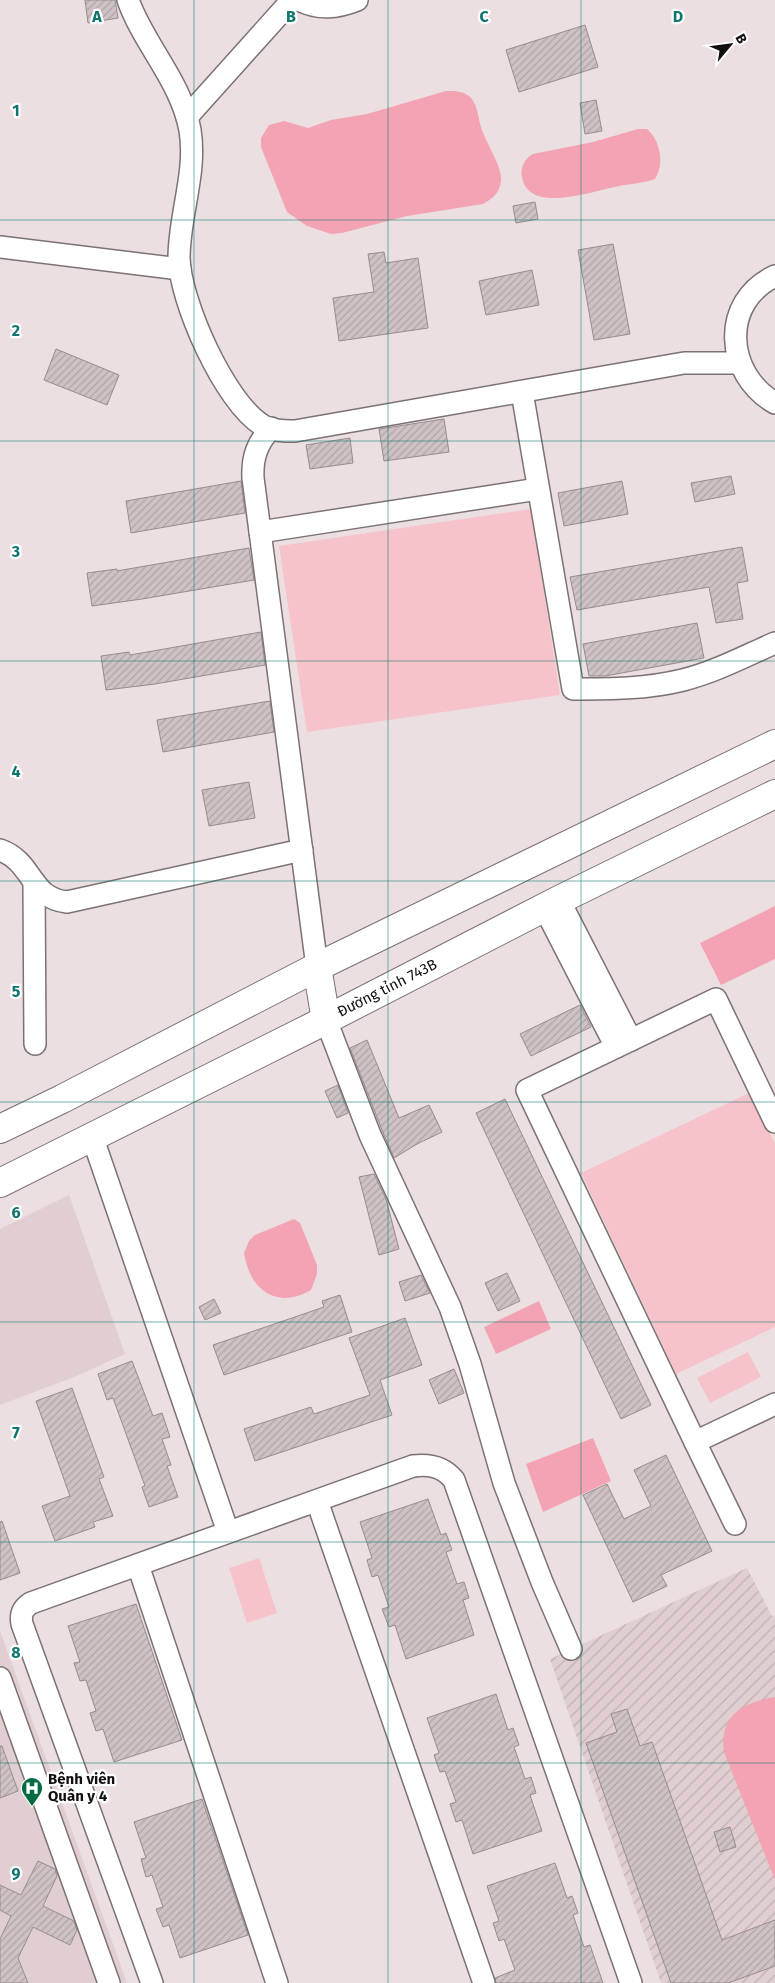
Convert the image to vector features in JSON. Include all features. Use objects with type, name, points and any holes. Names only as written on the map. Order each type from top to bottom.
[{"type":"main road","points":[[0,1129],[62,1099],[317,967],[775,744]]},
{"type":"main road","name":"Đường tỉnh 743B","points":[[0,1183],[326,1020],[552,903],[775,794]]},
{"type":"main road","points":[[317,967],[326,1020]]},
{"type":"lane","points":[[128,0],[141,30],[172,81],[187,117],[192,157],[180,245],[180,269],[192,314],[211,358],[237,401],[262,425],[270,428],[295,431],[684,363],[739,363]]},
{"type":"lane","points":[[187,117],[292,0]]},
{"type":"lane","points":[[299,0],[318,7],[344,5],[357,0]]},
{"type":"lane","points":[[0,247],[180,269]]},
{"type":"lane","points":[[775,276],[761,285],[743,307],[738,320],[736,335],[739,363],[745,376],[754,388],[775,403]]},
{"type":"lane","points":[[522,392],[573,689],[629,688],[683,680],[706,673],[775,643]]},
{"type":"lane","points":[[270,428],[259,443],[252,468],[317,967]]},
{"type":"lane","points":[[260,532],[538,489]]},
{"type":"lane","points":[[0,850],[22,865],[40,891],[48,898],[67,902],[302,850]]},
{"type":"lane","points":[[34,882],[35,1044]]},
{"type":"lane","points":[[552,903],[624,1043]]},
{"type":"lane","points":[[735,1524],[527,1090],[716,999],[775,1122]]},
{"type":"lane","points":[[326,1020],[370,1135],[450,1307],[470,1364],[504,1482],[542,1582],[571,1649]]},
{"type":"lane","points":[[92,1136],[228,1532]]},
{"type":"lane","points":[[695,1442],[775,1404]]},
{"type":"lane","points":[[152,1983],[21,1619],[23,1610],[30,1603],[412,1466],[430,1465],[450,1474],[454,1480],[631,1983]]},
{"type":"lane","points":[[317,1500],[484,1983]]},
{"type":"lane","points":[[138,1564],[277,1983]]},
{"type":"lane","points":[[0,1678],[109,1983]]},
{"type":"shaded area","points":[[446,91],[466,94],[471,98],[478,112],[483,133],[501,175],[499,189],[490,200],[483,204],[407,216],[342,233],[331,234],[307,226],[287,212],[261,147],[261,138],[269,125],[284,121],[308,128],[331,120],[367,114]]},
{"type":"shaded area","points":[[638,129],[647,129],[658,146],[660,166],[655,179],[560,198],[546,198],[535,195],[527,188],[522,177],[522,167],[525,161],[533,154],[593,142]]},
{"type":"shaded area","points":[[531,509],[560,695],[307,732],[279,546]]},
{"type":"shaded area","points":[[775,906],[775,959],[721,985],[700,943]]},
{"type":"shaded area","points":[[751,1092],[775,1144],[775,1327],[676,1374],[581,1173]]},
{"type":"shaded area","points":[[69,1195],[125,1354],[74,1377],[0,1405],[0,1229]]},
{"type":"shaded area","points":[[294,1219],[300,1223],[317,1265],[317,1274],[311,1290],[298,1296],[276,1297],[267,1293],[252,1277],[244,1253],[249,1241],[255,1235]]},
{"type":"shaded area","points":[[539,1301],[551,1329],[496,1354],[484,1327]]},
{"type":"shaded area","points":[[748,1352],[761,1377],[710,1403],[697,1378]]},
{"type":"shaded area","points":[[593,1438],[611,1481],[543,1512],[526,1464]]},
{"type":"shaded area","points":[[259,1558],[277,1613],[247,1623],[229,1568]]},
{"type":"shaded area","points":[[747,1568],[772,1616],[775,1615],[775,1983],[661,1983],[550,1659]]},
{"type":"shaded area","name":"Bệnh viên Quân y 4","points":[[0,1631],[127,1983],[0,1983]]},
{"type":"shaded area","points":[[775,1697],[775,1880],[724,1752],[723,1739],[725,1728],[736,1712],[753,1702]]},
{"type":"building","points":[[85,0],[115,0],[118,18],[88,23]]},
{"type":"building","points":[[585,25],[598,67],[519,92],[506,50]]},
{"type":"building","points":[[596,100],[602,131],[585,134],[580,103]]},
{"type":"building","points":[[535,202],[538,219],[516,223],[513,206]]},
{"type":"building","points":[[613,244],[630,334],[594,340],[578,250]]},
{"type":"building","points":[[384,252],[386,263],[418,258],[428,328],[339,341],[333,298],[374,292],[368,254]]},
{"type":"building","points":[[532,270],[539,305],[486,315],[479,281]]},
{"type":"building","points":[[56,349],[119,375],[107,405],[44,380]]},
{"type":"building","points":[[444,419],[449,452],[384,461],[379,429]]},
{"type":"building","points":[[350,438],[353,463],[310,469],[306,445]]},
{"type":"building","points":[[731,476],[735,494],[695,502],[691,483]]},
{"type":"building","points":[[241,481],[245,513],[131,533],[126,501]]},
{"type":"building","points":[[622,481],[628,514],[564,526],[558,493]]},
{"type":"building","points":[[742,547],[748,581],[737,583],[743,619],[716,623],[709,587],[577,610],[570,577]]},
{"type":"building","points":[[249,548],[254,580],[92,606],[87,573],[117,569],[117,571]]},
{"type":"building","points":[[697,623],[704,658],[605,676],[589,676],[583,644]]},
{"type":"building","points":[[261,632],[265,665],[155,684],[106,690],[101,656],[129,652],[130,655]]},
{"type":"building","points":[[270,701],[274,732],[163,752],[157,720]]},
{"type":"building","points":[[249,782],[255,818],[209,826],[202,790]]},
{"type":"building","points":[[580,1005],[591,1027],[531,1056],[520,1034]]},
{"type":"building","points":[[367,1040],[399,1118],[429,1105],[442,1132],[394,1158],[350,1048]]},
{"type":"building","points":[[338,1085],[348,1113],[337,1118],[325,1091]]},
{"type":"building","points":[[505,1099],[651,1405],[621,1419],[476,1113]]},
{"type":"building","points":[[374,1174],[386,1199],[399,1249],[379,1255],[359,1177]]},
{"type":"building","points":[[507,1273],[520,1301],[498,1311],[485,1283]]},
{"type":"building","points":[[421,1275],[430,1293],[405,1301],[399,1282]]},
{"type":"building","points":[[340,1295],[352,1332],[224,1375],[213,1345],[324,1307],[322,1301]]},
{"type":"building","points":[[214,1299],[221,1313],[205,1320],[199,1307]]},
{"type":"building","points":[[405,1318],[422,1365],[380,1380],[392,1415],[255,1461],[244,1429],[311,1407],[314,1414],[370,1395],[349,1338]]},
{"type":"building","points":[[132,1361],[153,1416],[162,1413],[170,1437],[162,1439],[171,1465],[167,1466],[178,1497],[149,1507],[142,1487],[145,1486],[113,1398],[107,1400],[98,1374]]},
{"type":"building","points":[[454,1369],[464,1393],[439,1404],[429,1380]]},
{"type":"building","points":[[72,1388],[104,1477],[99,1479],[113,1516],[93,1522],[95,1527],[55,1541],[42,1506],[70,1496],[36,1401]]},
{"type":"building","points":[[666,1455],[712,1551],[661,1575],[667,1586],[633,1602],[583,1495],[607,1484],[624,1519],[651,1506],[634,1470]]},
{"type":"building","points":[[428,1499],[441,1535],[446,1533],[452,1550],[446,1552],[457,1584],[464,1582],[469,1598],[463,1600],[474,1635],[406,1659],[395,1625],[389,1627],[382,1609],[389,1607],[378,1575],[372,1577],[367,1560],[372,1558],[360,1522]]},
{"type":"building","points":[[2,1521],[20,1573],[0,1580],[0,1522]]},
{"type":"building","points":[[136,1604],[182,1740],[114,1762],[103,1729],[96,1731],[90,1713],[96,1711],[86,1680],[80,1681],[74,1663],[80,1662],[68,1626]]},
{"type":"building","points":[[496,1694],[508,1730],[513,1728],[519,1745],[514,1747],[525,1779],[531,1777],[536,1793],[530,1795],[542,1831],[473,1854],[462,1820],[456,1822],[450,1804],[456,1802],[445,1771],[440,1772],[434,1755],[439,1753],[427,1718]]},
{"type":"building","points":[[627,1709],[640,1746],[652,1742],[722,1940],[775,1920],[775,1966],[728,1983],[671,1983],[586,1743],[617,1732],[611,1714]]},
{"type":"building","points":[[0,1746],[2,1746],[18,1791],[0,1798]]},
{"type":"building","points":[[202,1799],[248,1935],[180,1958],[169,1925],[163,1927],[156,1909],[163,1907],[152,1875],[146,1877],[141,1859],[146,1858],[134,1822]]},
{"type":"building","points":[[730,1827],[736,1847],[720,1852],[714,1832]]},
{"type":"building","points":[[38,1861],[55,1869],[57,1876],[43,1906],[74,1921],[77,1930],[70,1945],[33,1927],[18,1958],[28,1983],[0,1983],[0,1939],[11,1916],[0,1910],[0,1885],[21,1895]]},
{"type":"building","points":[[555,1863],[567,1898],[572,1896],[578,1913],[573,1915],[584,1947],[590,1945],[603,1983],[496,1983],[495,1978],[515,1970],[504,1939],[499,1941],[493,1923],[499,1921],[487,1886]]},
{"type":"place","name":"Bệnh viên Quân y 4","points":[[32,1807]]}]
